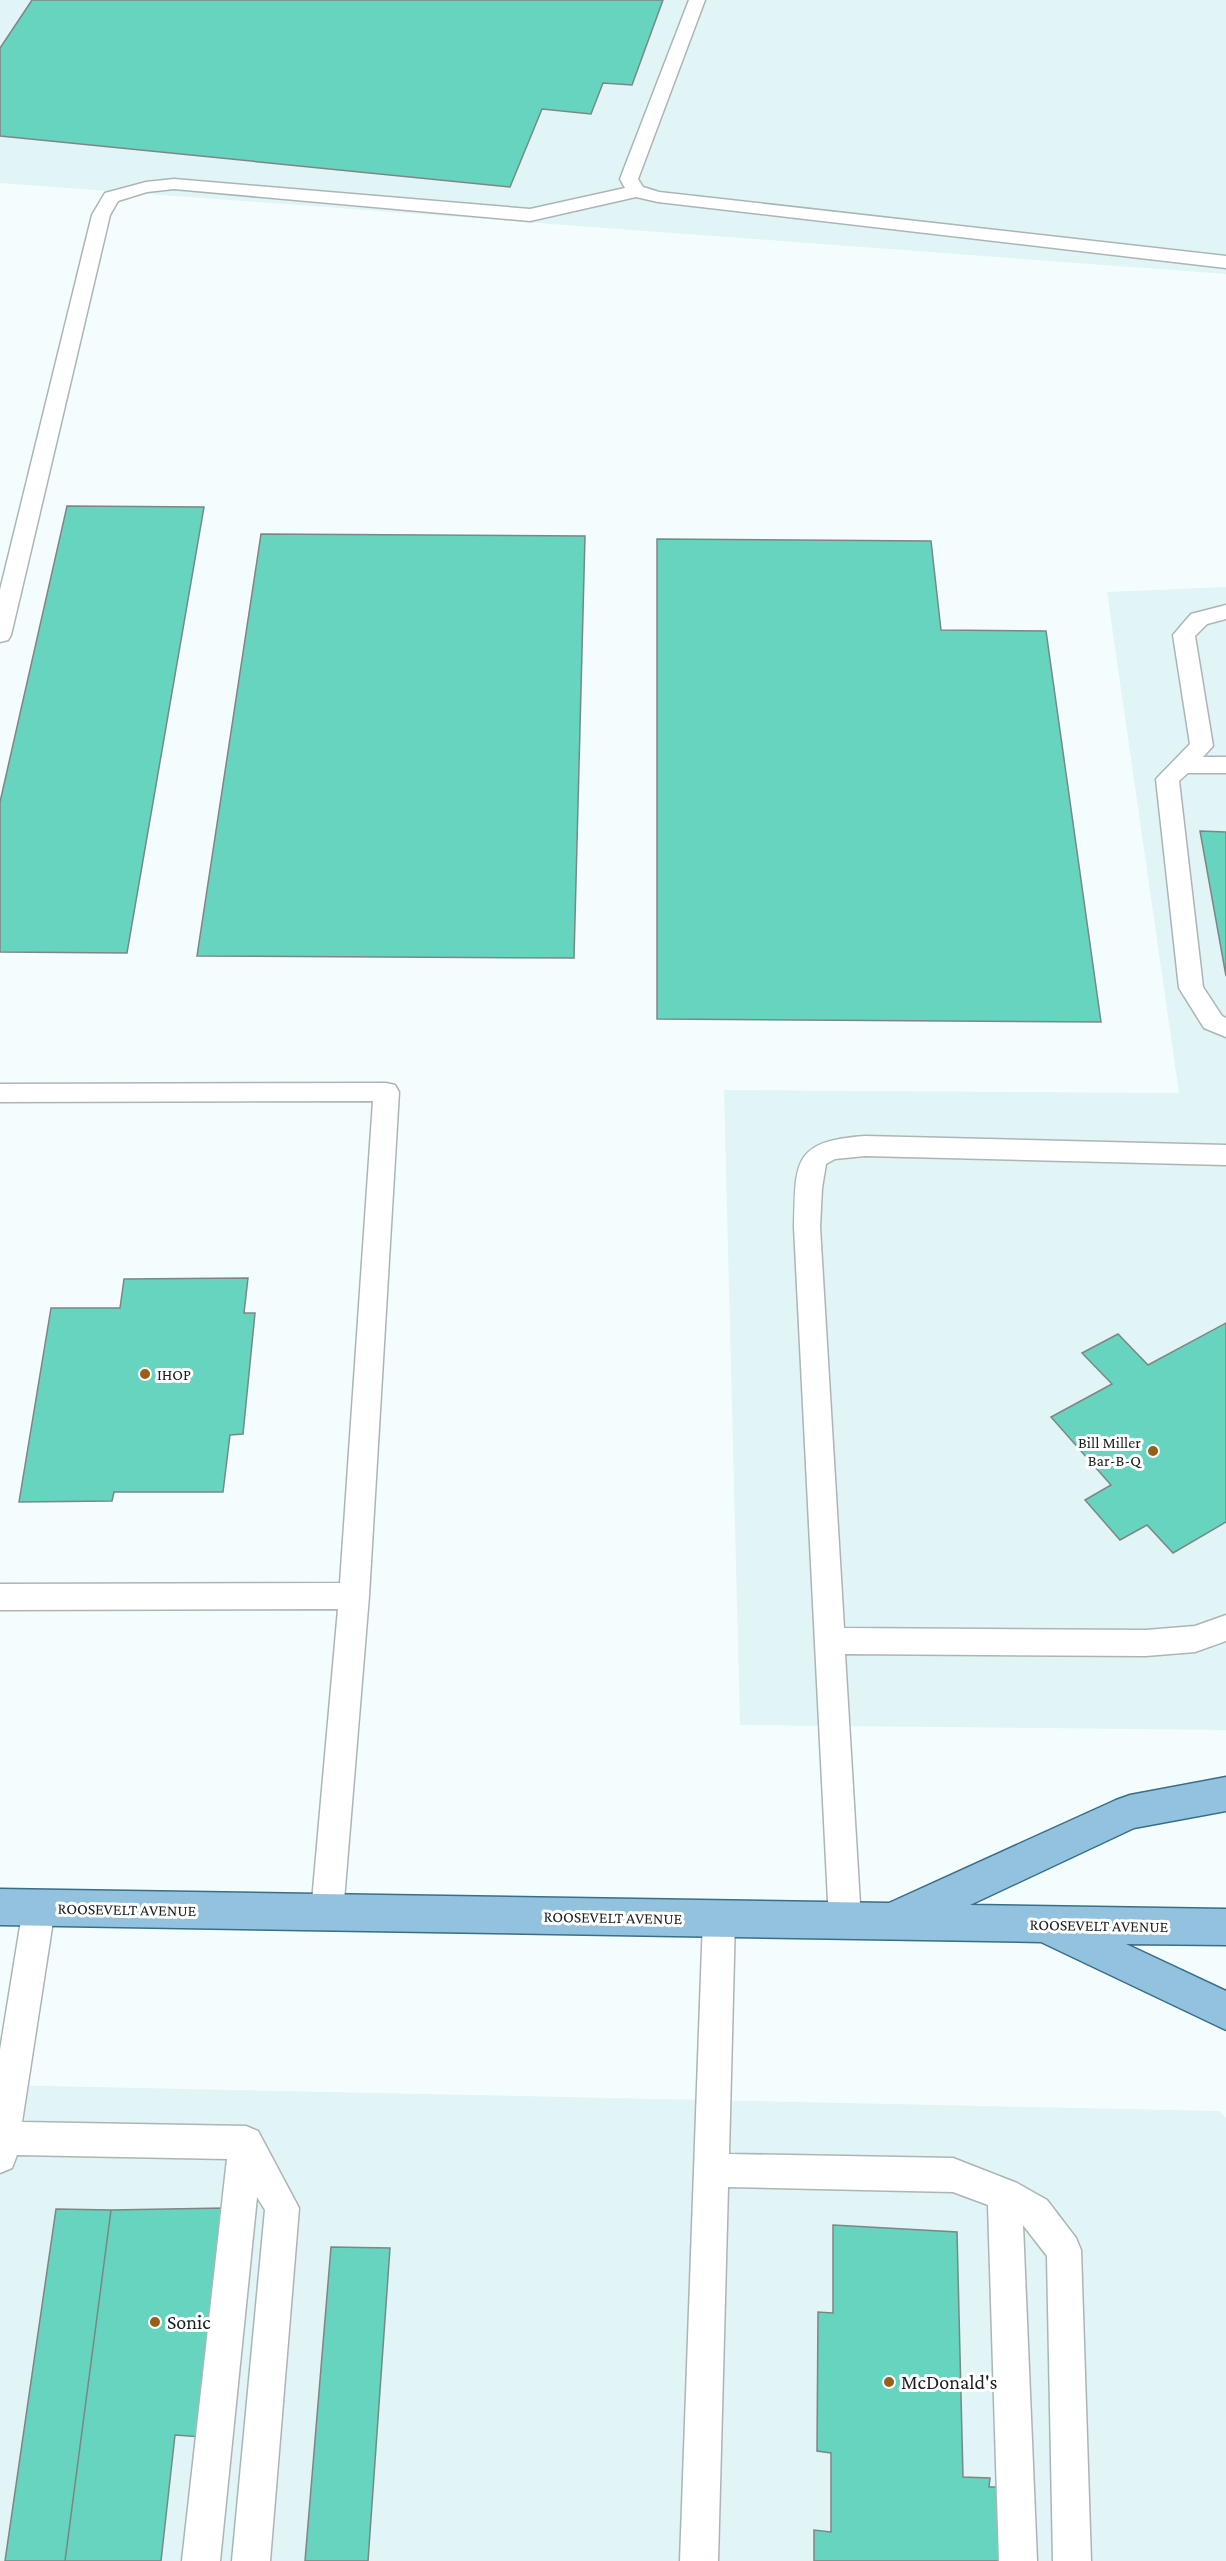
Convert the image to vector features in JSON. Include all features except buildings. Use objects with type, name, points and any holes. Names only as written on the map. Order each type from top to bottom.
[{"type":"main road","points":[[892,1922],[1130,1812],[1226,1794]]},
{"type":"main road","name":"ROOSEVELT AVENUE","points":[[0,1907],[1226,1927]]},
{"type":"main road","points":[[1045,1924],[1226,2011]]},
{"type":"lane","points":[[636,191],[628,179],[687,21],[698,0]]},
{"type":"lane","points":[[0,635],[101,215],[111,197],[146,187],[174,184],[530,214],[590,203],[636,191],[658,197],[1226,262]]},
{"type":"lane","points":[[1226,612],[1199,619],[1184,636],[1202,746],[1167,779],[1191,988],[1213,1022],[1226,1028]]},
{"type":"lane","points":[[1181,765],[1226,765]]},
{"type":"lane","points":[[0,1093],[386,1092],[354,1596],[327,1913]]},
{"type":"lane","points":[[845,1921],[807,1227],[811,1165],[817,1156],[836,1149],[865,1146],[1226,1155]]},
{"type":"lane","points":[[0,1597],[354,1596]]},
{"type":"lane","points":[[831,1641],[1146,1643],[1195,1639],[1226,1628]]},
{"type":"lane","points":[[39,1908],[1,2147],[246,2144]]},
{"type":"lane","points":[[699,2561],[719,1919]]},
{"type":"lane","points":[[201,2561],[246,2144]]},
{"type":"lane","points":[[246,2144],[282,2208],[250,2561]]},
{"type":"lane","points":[[712,2170],[953,2175],[1005,2195],[1035,2212],[1064,2250],[1072,2561]]},
{"type":"lane","points":[[1005,2195],[1018,2561]]},
{"type":"shaded area","points":[[0,0],[1226,0],[1226,274],[0,183]]},
{"type":"shaded area","points":[[1226,587],[1226,1730],[740,1725],[724,1090],[1179,1093],[1107,592]]},
{"type":"shaded area","points":[[0,2085],[1220,2111],[1226,2118],[1226,2561],[0,2561]]},
{"type":"place","name":"IHOP","points":[[145,1374]]},
{"type":"place","name":"Bill Miller Bar-B-Q","points":[[1153,1451]]},
{"type":"place","name":"Sonic","points":[[155,2322]]},
{"type":"place","name":"McDonald's","points":[[889,2382]]}]
